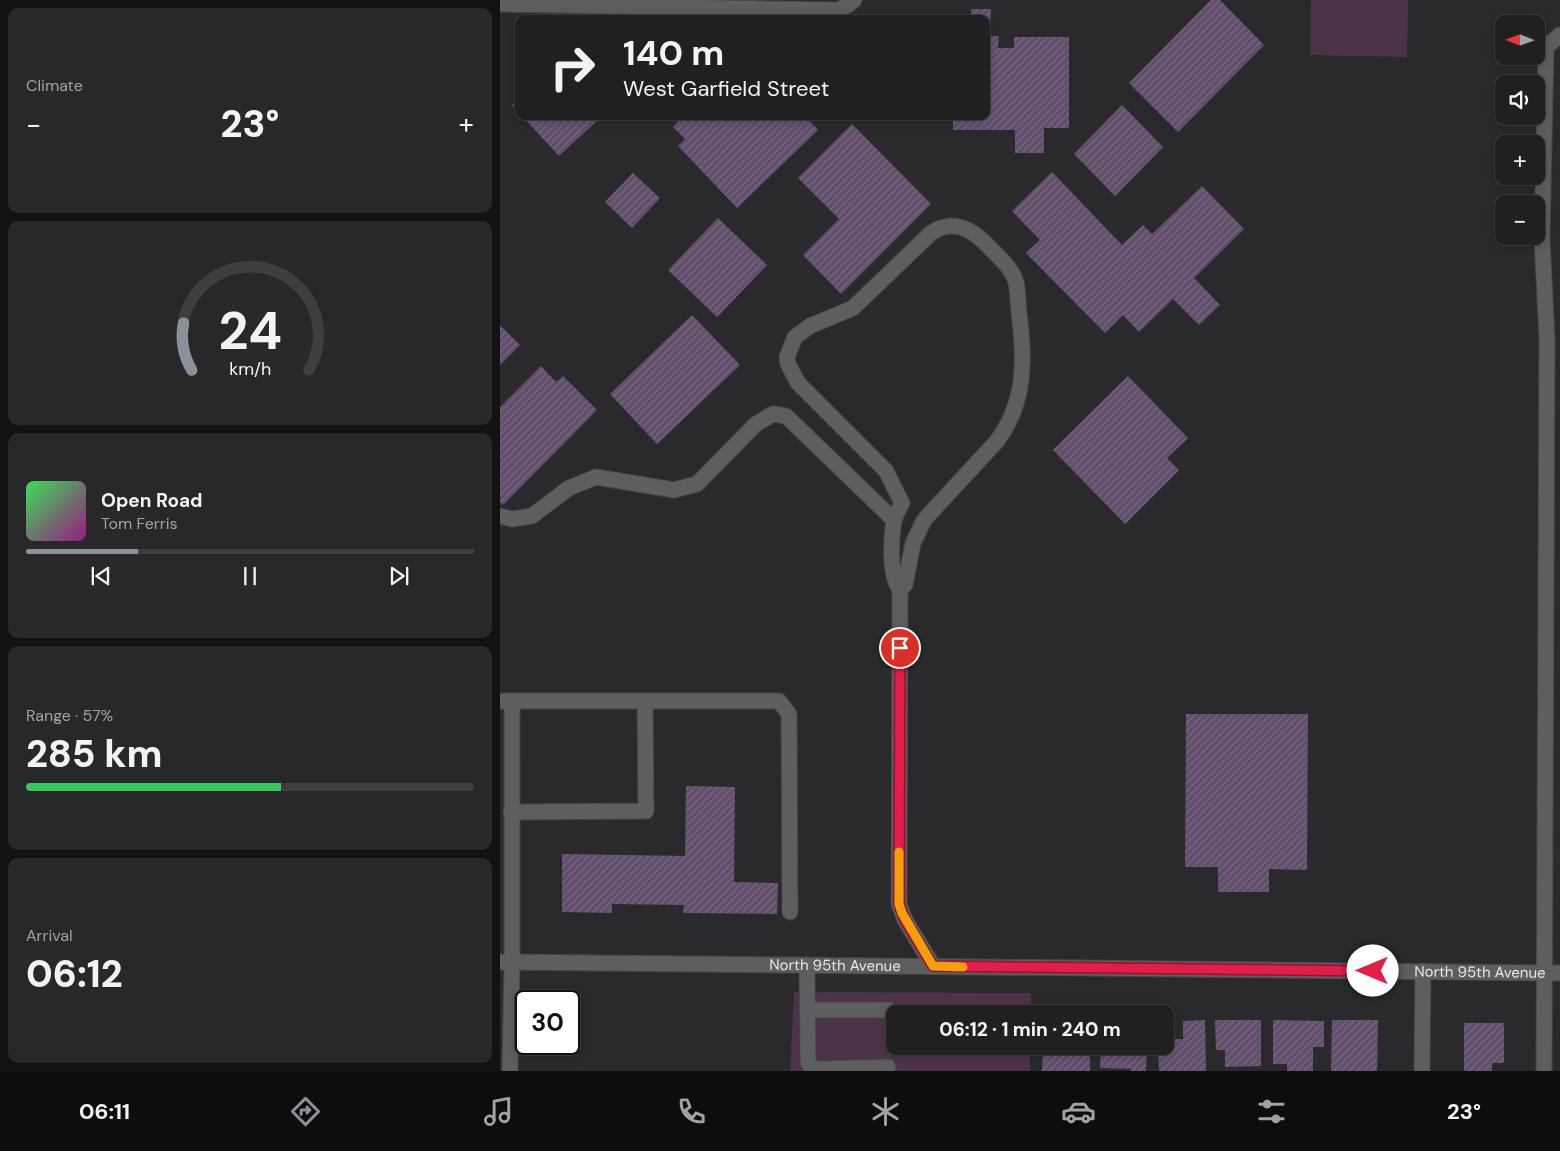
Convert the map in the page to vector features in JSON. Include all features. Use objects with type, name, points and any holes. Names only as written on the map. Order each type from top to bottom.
[{"type":"street","points":[[500,4],[838,10],[854,0]]},
{"type":"street","points":[[1544,1071],[1553,973],[1547,340],[1542,229],[1546,47],[1560,35]]},
{"type":"street","points":[[900,589],[905,585],[913,543],[924,520],[1006,429],[1014,412],[1023,368],[1023,346],[1016,281],[1006,264],[981,238],[967,229],[958,226],[940,228],[931,233],[853,308],[824,320],[795,337],[787,357],[788,364],[798,383],[886,471],[902,503],[894,520],[891,548],[895,584],[900,589],[899,904],[905,920],[933,966]]},
{"type":"street","points":[[500,516],[512,519],[532,516],[569,488],[596,476],[674,490],[697,484],[756,424],[773,414],[786,416],[894,520]]},
{"type":"street","points":[[510,1071],[506,962],[511,812],[506,701],[779,701],[789,714],[790,912]]},
{"type":"street","points":[[511,812],[646,811],[645,701]]},
{"type":"street","name":"North 95th Avenue","points":[[506,962],[1553,973]]},
{"type":"street","points":[[807,965],[808,1062],[811,1067],[822,1069],[888,1068]]},
{"type":"street","points":[[1422,1071],[1423,971]]},
{"type":"street","points":[[807,1010],[886,1010]]},
{"type":"shaded area","points":[[1311,0],[1408,0],[1407,57],[1310,55]]},
{"type":"shaded area","points":[[794,992],[1031,993],[1031,1005],[886,1005],[886,1055],[1030,1055],[1030,1071],[790,1071]]},
{"type":"building","points":[[1211,0],[1220,0],[1264,45],[1178,132],[1129,83]]},
{"type":"building","points":[[971,9],[991,9],[990,36],[990,15],[971,15]]},
{"type":"building","points":[[990,36],[999,36],[998,48],[1014,48],[1014,37],[1069,37],[1069,128],[1044,128],[1044,153],[1015,153],[1015,130],[953,130],[953,120],[990,120]]},
{"type":"building","points":[[1122,105],[1163,147],[1115,196],[1074,154]]},
{"type":"building","points":[[526,120],[598,120],[559,156]]},
{"type":"building","points":[[680,120],[809,120],[818,130],[737,208],[678,146],[685,139],[673,127]]},
{"type":"building","points":[[852,124],[931,204],[841,294],[803,255],[839,219],[798,178]]},
{"type":"building","points":[[1052,172],[1122,245],[1143,225],[1152,234],[1202,186],[1244,229],[1194,278],[1220,305],[1199,325],[1173,299],[1139,332],[1123,315],[1105,333],[1026,253],[1040,240],[1012,211]]},
{"type":"building","points":[[633,173],[660,198],[632,228],[605,202]]},
{"type":"building","points":[[718,218],[767,265],[717,317],[668,270]]},
{"type":"building","points":[[692,315],[740,365],[657,444],[610,394]]},
{"type":"building","points":[[500,325],[520,345],[500,365]]},
{"type":"building","points":[[541,366],[556,382],[563,376],[597,410],[503,505],[500,502],[500,407]]},
{"type":"building","points":[[1128,376],[1188,438],[1167,458],[1179,470],[1125,524],[1053,450]]},
{"type":"building","points":[[1186,714],[1308,714],[1307,870],[1269,869],[1269,892],[1218,892],[1218,867],[1185,867]]},
{"type":"building","points":[[686,786],[735,787],[734,882],[778,883],[777,914],[683,913],[684,905],[612,904],[612,913],[562,912],[562,854],[685,856]]},
{"type":"building","points":[[1205,1020],[1206,1071],[1159,1071],[1158,1055],[1174,1055],[1174,1039],[1183,1039],[1183,1021]]},
{"type":"building","points":[[1215,1020],[1261,1020],[1261,1066],[1225,1067],[1225,1050],[1216,1050]]},
{"type":"building","points":[[1273,1020],[1324,1021],[1324,1047],[1313,1047],[1313,1071],[1287,1071],[1287,1064],[1273,1064]]},
{"type":"building","points":[[1332,1020],[1378,1020],[1377,1071],[1331,1071]]},
{"type":"building","points":[[1464,1023],[1504,1023],[1504,1063],[1492,1063],[1492,1071],[1464,1071]]},
{"type":"building","points":[[1043,1055],[1090,1055],[1090,1071],[1042,1071]]},
{"type":"building","points":[[1101,1055],[1147,1055],[1146,1071],[1100,1068]]},
{"type":"slow traffic","points":[[899,852],[899,904],[905,920],[933,966],[963,967]]},
{"type":"route","points":[[900,648],[899,904],[905,920],[933,966],[1373,971]]}]
